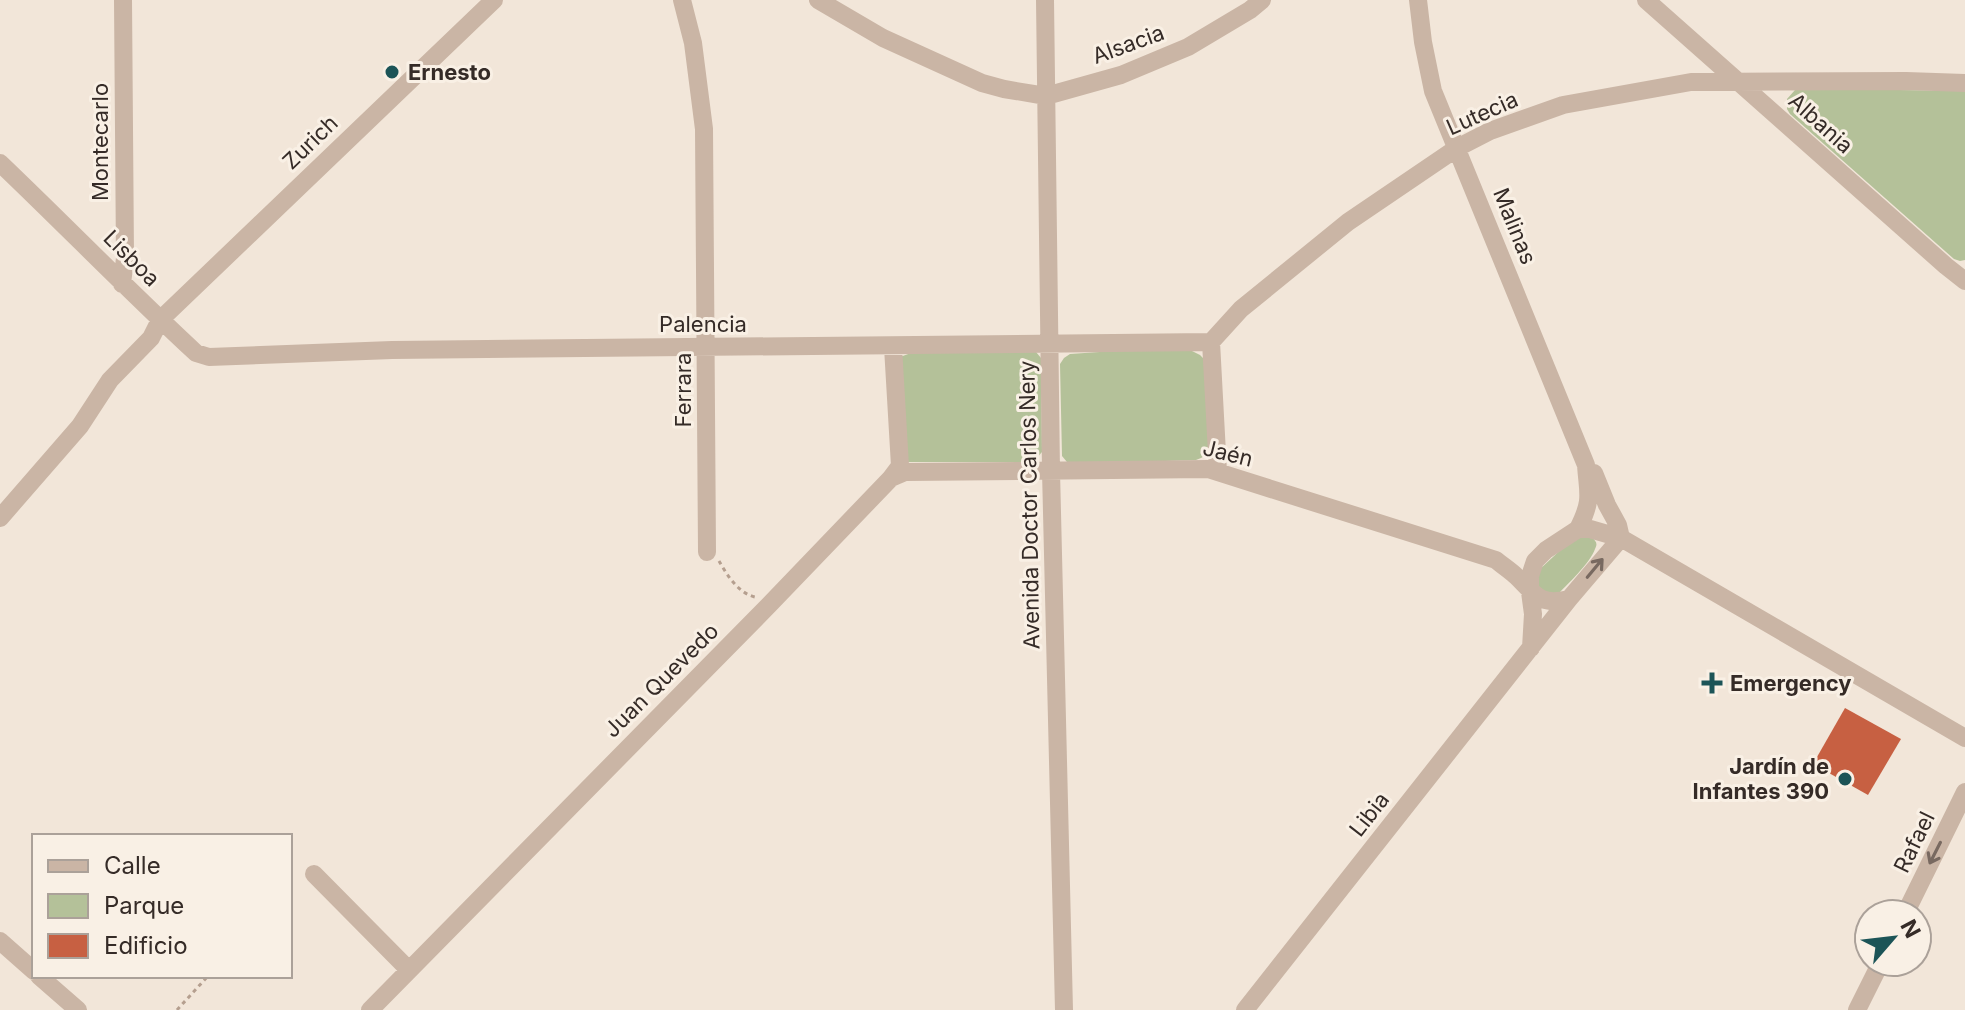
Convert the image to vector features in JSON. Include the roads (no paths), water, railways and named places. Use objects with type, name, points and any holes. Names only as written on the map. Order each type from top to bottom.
[{"type":"street","name":"Montecarlo","points":[[122,284],[125,258],[123,0]]},
{"type":"street","name":"Zurich","points":[[0,518],[80,426],[110,380],[151,338],[160,320],[494,0]]},
{"type":"street","name":"Ferrara","points":[[682,0],[693,43],[704,129],[707,552]]},
{"type":"street","points":[[818,0],[883,38],[982,83],[1046,96]]},
{"type":"street","name":"Avenida Doctor Carlos Nery","points":[[1045,0],[1051,471],[1064,1010]]},
{"type":"street","name":"Alsacia","points":[[1046,96],[1121,75],[1188,47],[1262,0]]},
{"type":"street","name":"Malinas","points":[[1418,0],[1433,91],[1586,465],[1589,503],[1578,529]]},
{"type":"street","name":"Albania","points":[[1646,0],[1965,281]]},
{"type":"street","name":"Lutecia","points":[[1211,342],[1241,309],[1348,222],[1457,148],[1490,131],[1563,105],[1691,82],[1965,83]]},
{"type":"street","name":"Lisboa","points":[[0,163],[196,353]]},
{"type":"street","name":"Palencia","points":[[196,353],[209,357],[392,350],[1211,342]]},
{"type":"street","points":[[1211,342],[1218,472]]},
{"type":"street","points":[[891,478],[900,466],[893,347]]},
{"type":"street","name":"Malinas","points":[[1586,465],[1595,474],[1621,538]]},
{"type":"street","name":"Jaén","points":[[891,478],[905,472],[1208,469],[1496,560],[1530,592]]},
{"type":"street","name":"Juan Quevedo","points":[[372,1009],[891,478]]},
{"type":"street","points":[[1531,648],[1533,614],[1530,576],[1535,561],[1578,529],[1590,529],[1621,538],[1965,738]]},
{"type":"street","name":"Libia","points":[[1245,1010],[1569,599],[1621,538]]},
{"type":"street","name":"Jaén","points":[[1496,560],[1526,557],[1546,550]]},
{"type":"street","points":[[1530,592],[1542,600],[1556,602],[1569,599]]},
{"type":"street","name":"Rafael","points":[[1915,898],[1957,831],[1965,792]]},
{"type":"street","points":[[314,874],[409,970]]},
{"type":"street","points":[[0,941],[32,969]]},
{"type":"street","points":[[41,978],[78,1010]]},
{"type":"street","points":[[1857,1010],[1873,978]]},
{"type":"place","name":"Ernesto","points":[[392,72]]},
{"type":"place","name":"Emergency","points":[[1712,683]]},
{"type":"place","name":"Jardín de Infantes 390","points":[[1845,779]]}]
